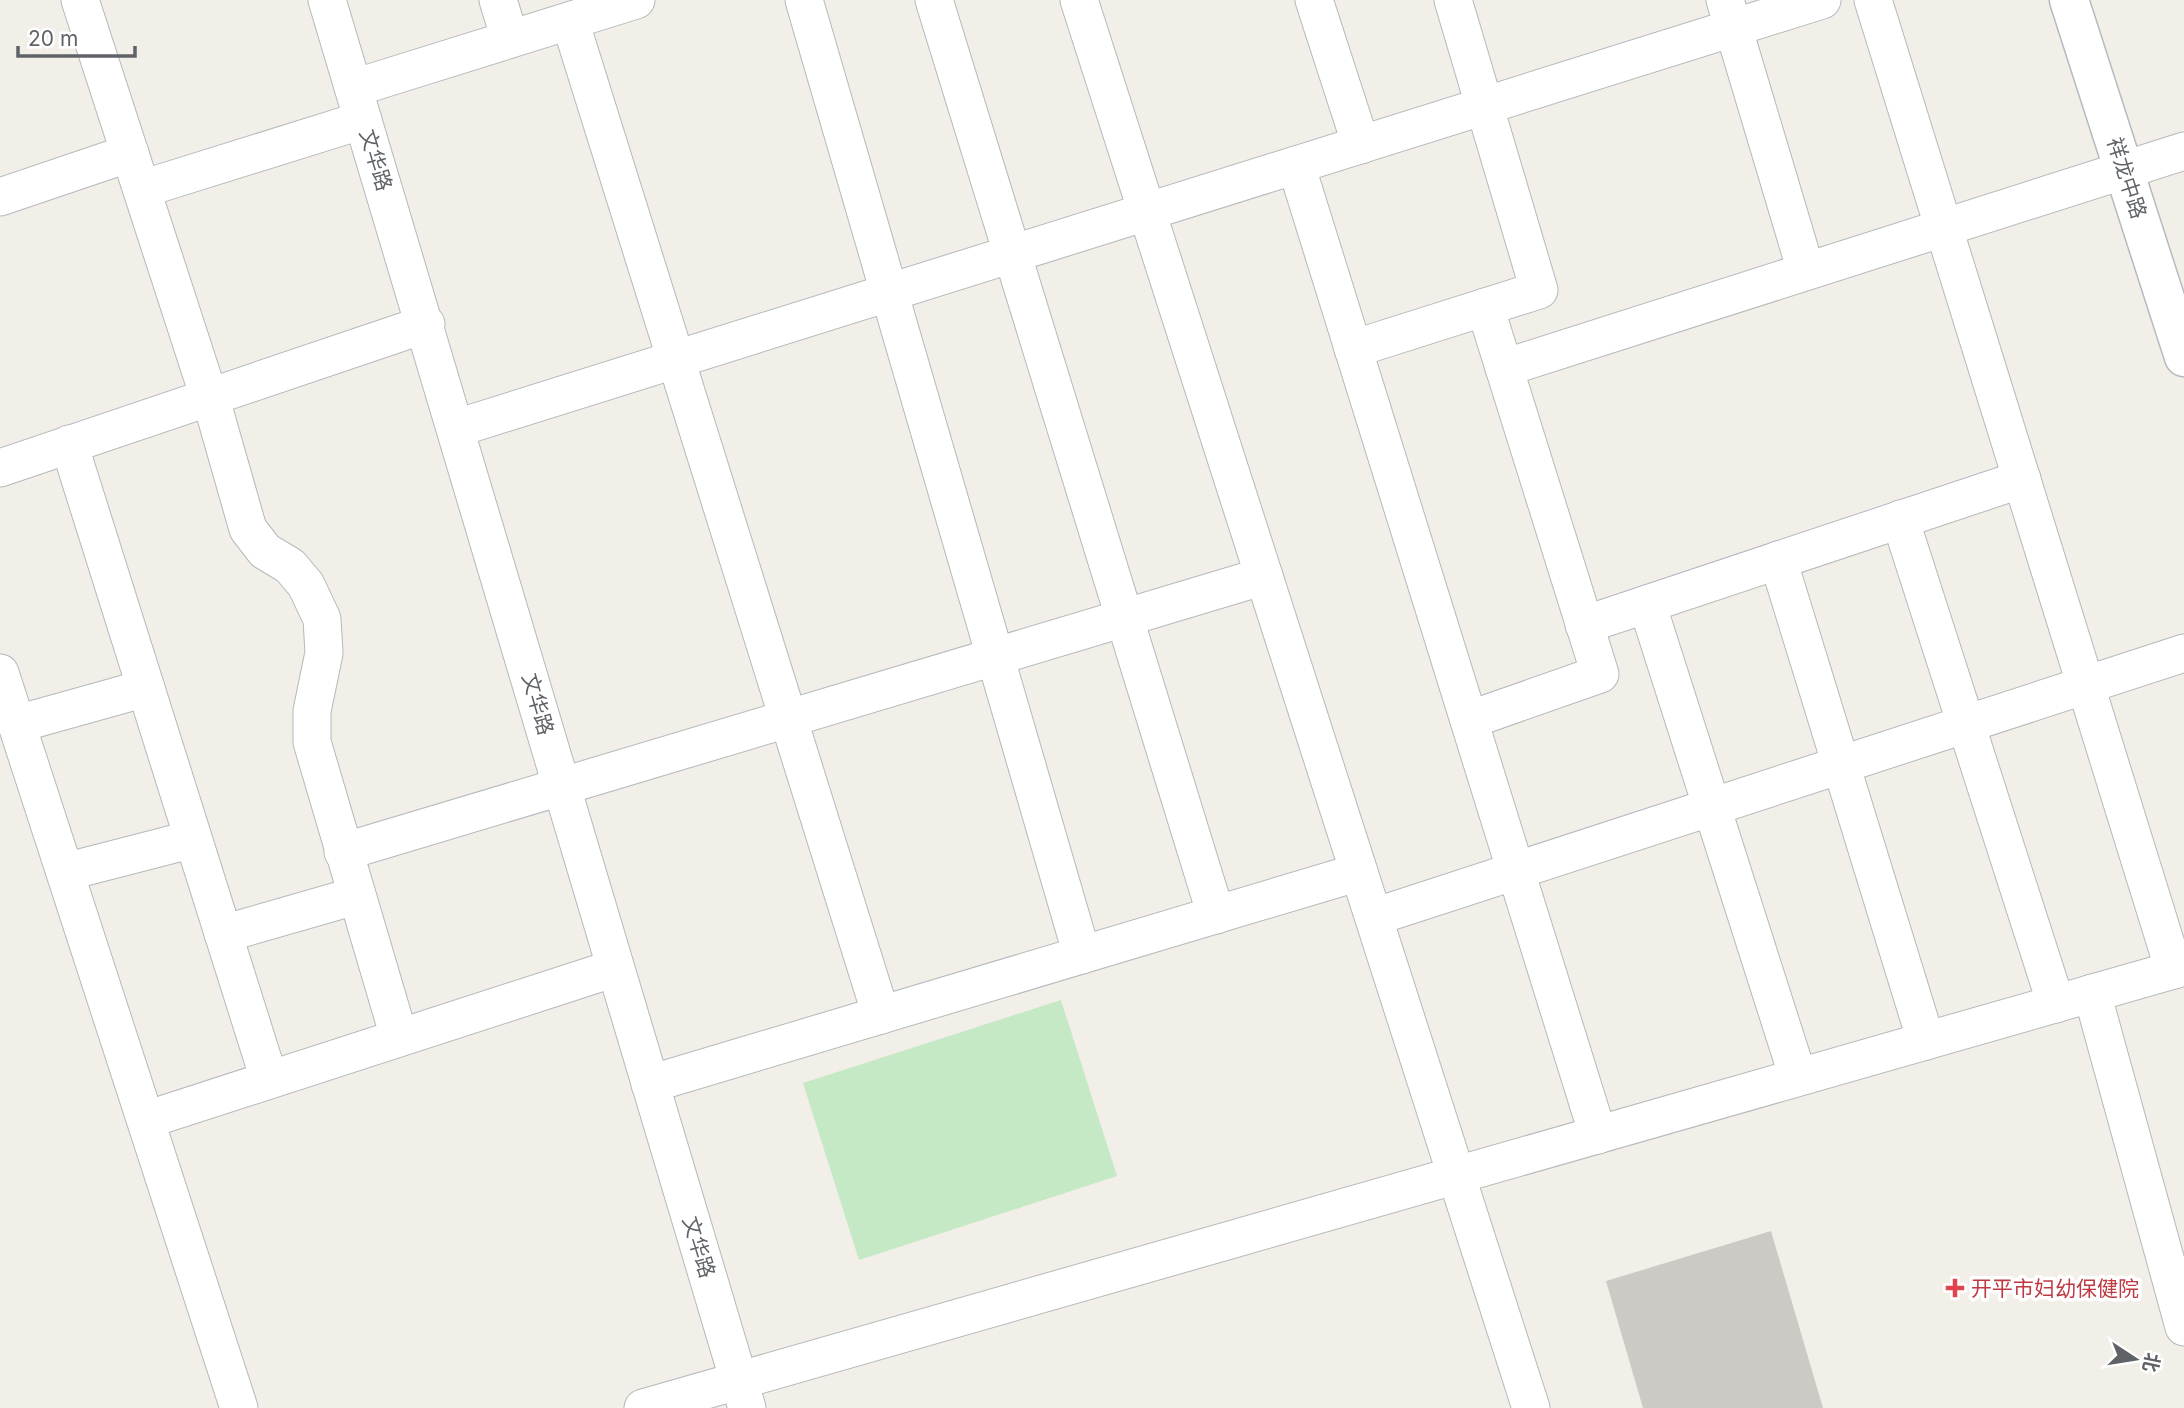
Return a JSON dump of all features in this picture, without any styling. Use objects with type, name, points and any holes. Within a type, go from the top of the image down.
[{"type":"street","points":[[80,0],[210,397],[248,529],[265,551],[290,566],[306,584],[322,619],[324,653],[312,710],[312,742],[355,896],[399,1037]]},
{"type":"street","name":"文华路","points":[[327,0],[426,324],[743,1394]]},
{"type":"street","points":[[498,0],[510,39]]},
{"type":"street","points":[[804,0],[1082,955]]},
{"type":"street","points":[[934,0],[1216,915]]},
{"type":"street","points":[[1079,0],[1531,1408]]},
{"type":"street","points":[[1314,0],[1360,145]]},
{"type":"street","points":[[1353,349],[1539,290],[1453,0]]},
{"type":"street","points":[[457,428],[1485,106],[1729,14],[1822,0]]},
{"type":"street","points":[[643,1408],[743,1394],[1456,1175],[2179,968],[2085,685],[1873,0]]},
{"type":"street","name":"祥龙中路","points":[[2069,0],[2184,357]]},
{"type":"street","points":[[142,189],[359,104],[510,39],[631,1]]},
{"type":"street","points":[[1729,14],[1806,271]]},
{"type":"street","points":[[570,21],[881,1015]]},
{"type":"street","points":[[1504,368],[2184,151]]},
{"type":"street","points":[[0,197],[130,153]]},
{"type":"street","points":[[1296,165],[1598,1135]]},
{"type":"street","points":[[1469,720],[1600,674],[1485,307]]},
{"type":"street","points":[[0,468],[426,324]]},
{"type":"street","points":[[69,444],[269,1079]]},
{"type":"street","points":[[1584,625],[2022,479]]},
{"type":"street","points":[[1900,519],[2056,1004]]},
{"type":"street","points":[[1778,560],[1926,1041]]},
{"type":"street","points":[[343,852],[1264,576]]},
{"type":"street","points":[[1647,604],[1798,1077]]},
{"type":"street","points":[[1374,917],[2184,653]]},
{"type":"street","points":[[0,673],[239,1408]]},
{"type":"street","points":[[17,724],[146,688]]},
{"type":"street","points":[[65,873],[193,839]]},
{"type":"street","points":[[650,1084],[1359,872]]},
{"type":"street","points":[[223,934],[355,896]]},
{"type":"street","points":[[146,1120],[615,968]]},
{"type":"street","points":[[2092,993],[2182,1309]]},
{"type":"green space","points":[[1061,1000],[1117,1176],[859,1260],[803,1083]]},
{"type":"building","points":[[1771,1231],[1823,1408],[1643,1408],[1606,1281]]},
{"type":"place","name":"开平市妇幼保健院","points":[[1955,1288]]}]
